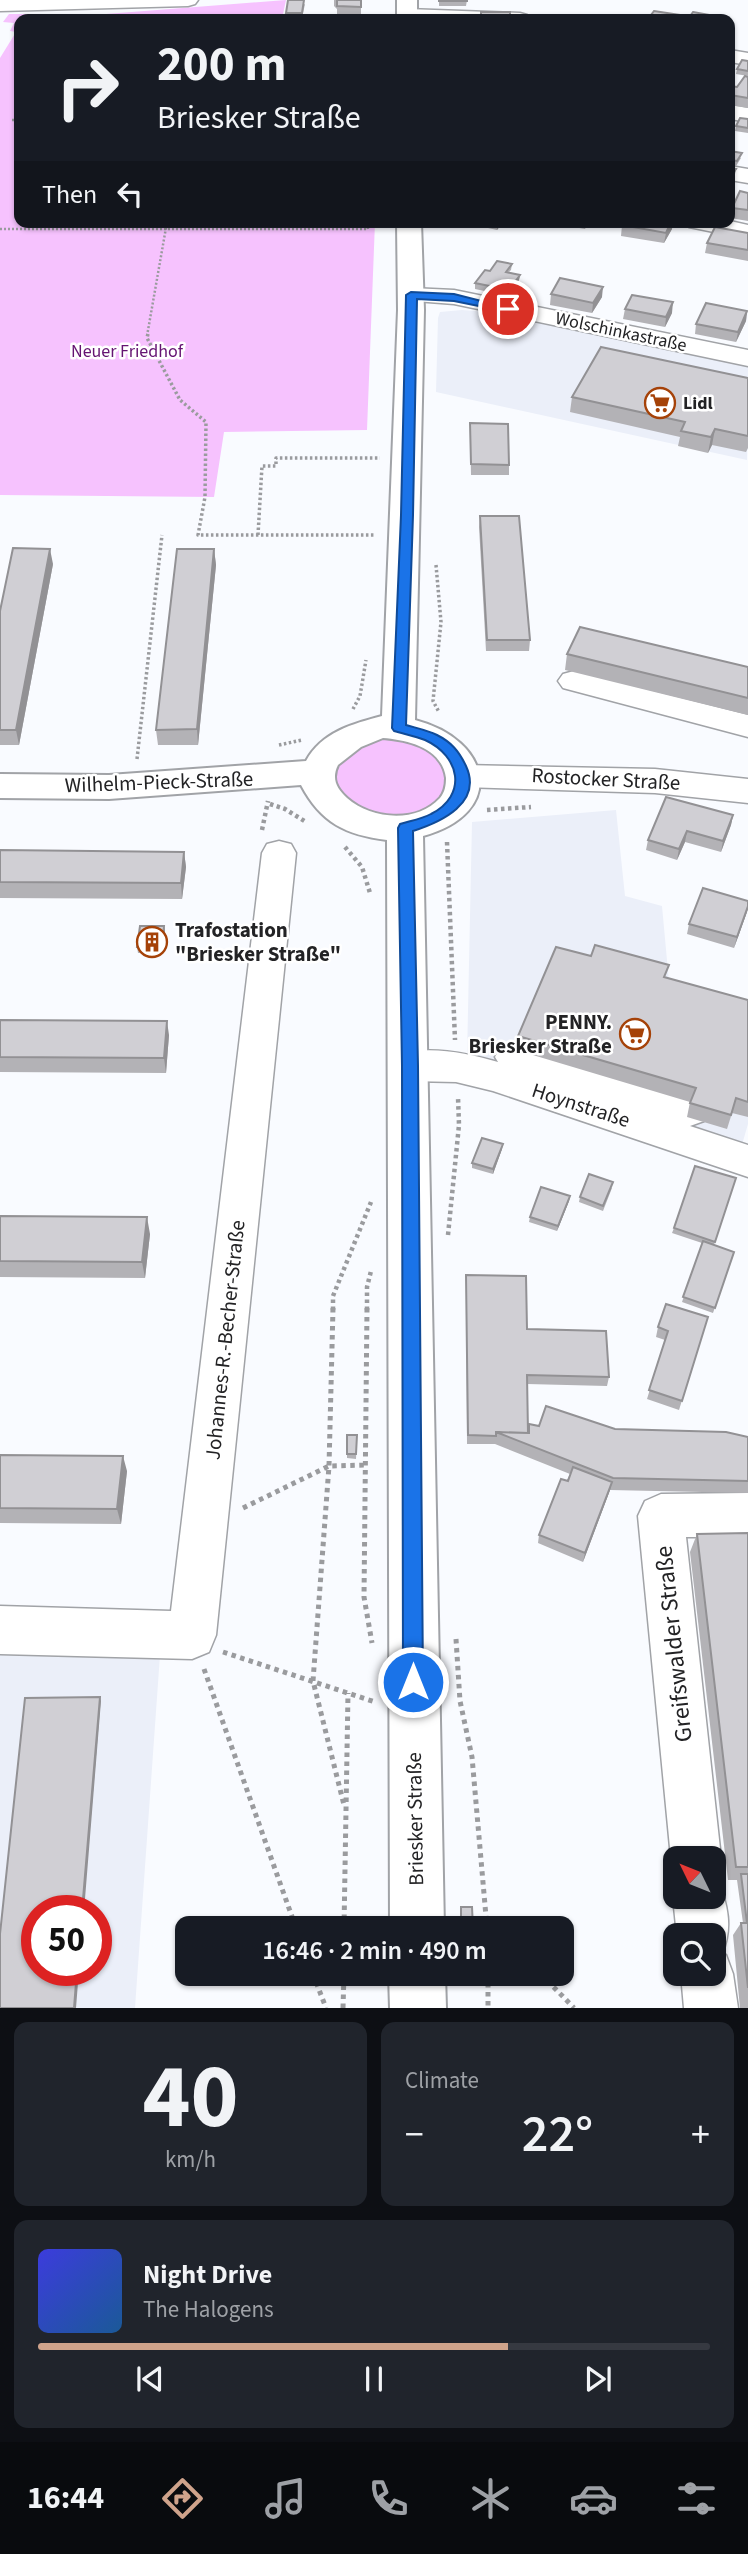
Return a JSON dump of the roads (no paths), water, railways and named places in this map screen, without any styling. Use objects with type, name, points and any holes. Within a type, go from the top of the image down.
[{"type":"main road","points":[[398,728],[407,515],[411,295],[409,228]]},
{"type":"main road","points":[[383,727],[398,728],[430,737],[454,754],[463,776],[461,792],[451,806],[437,818],[405,828],[371,826],[346,817],[329,804],[319,789],[317,772],[325,756],[349,738],[383,727]]},
{"type":"main road","name":"Wilhelm-Pieck-Straße","points":[[0,786],[109,787],[317,772]]},
{"type":"main road","name":"Briesker Straße","points":[[405,828],[410,1066],[417,1916]]},
{"type":"main road","points":[[417,1986],[418,2008]]},
{"type":"street","points":[[0,5],[188,0]]},
{"type":"street","points":[[407,11],[433,14]]},
{"type":"street","points":[[728,228],[748,232]]},
{"type":"street","name":"Wolschinkastraße","points":[[411,295],[454,297],[748,358]]},
{"type":"street","name":"Rostocker Straße","points":[[463,776],[655,780],[748,791]]},
{"type":"street","name":"Johannes-R.-Becher-Straße","points":[[0,1630],[192,1635],[279,853]]},
{"type":"street","points":[[496,1051],[690,1110]]},
{"type":"street","name":"Hoynstraße","points":[[410,1066],[456,1067],[494,1076],[748,1161]]},
{"type":"street","name":"Greifswalder Straße","points":[[695,1846],[661,1516],[748,1515]]},
{"type":"street","points":[[708,1986],[711,2008]]},
{"type":"lane","points":[[574,681],[748,726]]},
{"type":"place","name":"Lidl","points":[[660,403]]},
{"type":"place","name":"Trafostation \"Briesker Straße\"","points":[[152,942]]},
{"type":"place","name":"PENNY. Briesker Straße","points":[[635,1034]]},
{"type":"park label","name":"Neuer Friedhof","points":[[127,351]]}]
